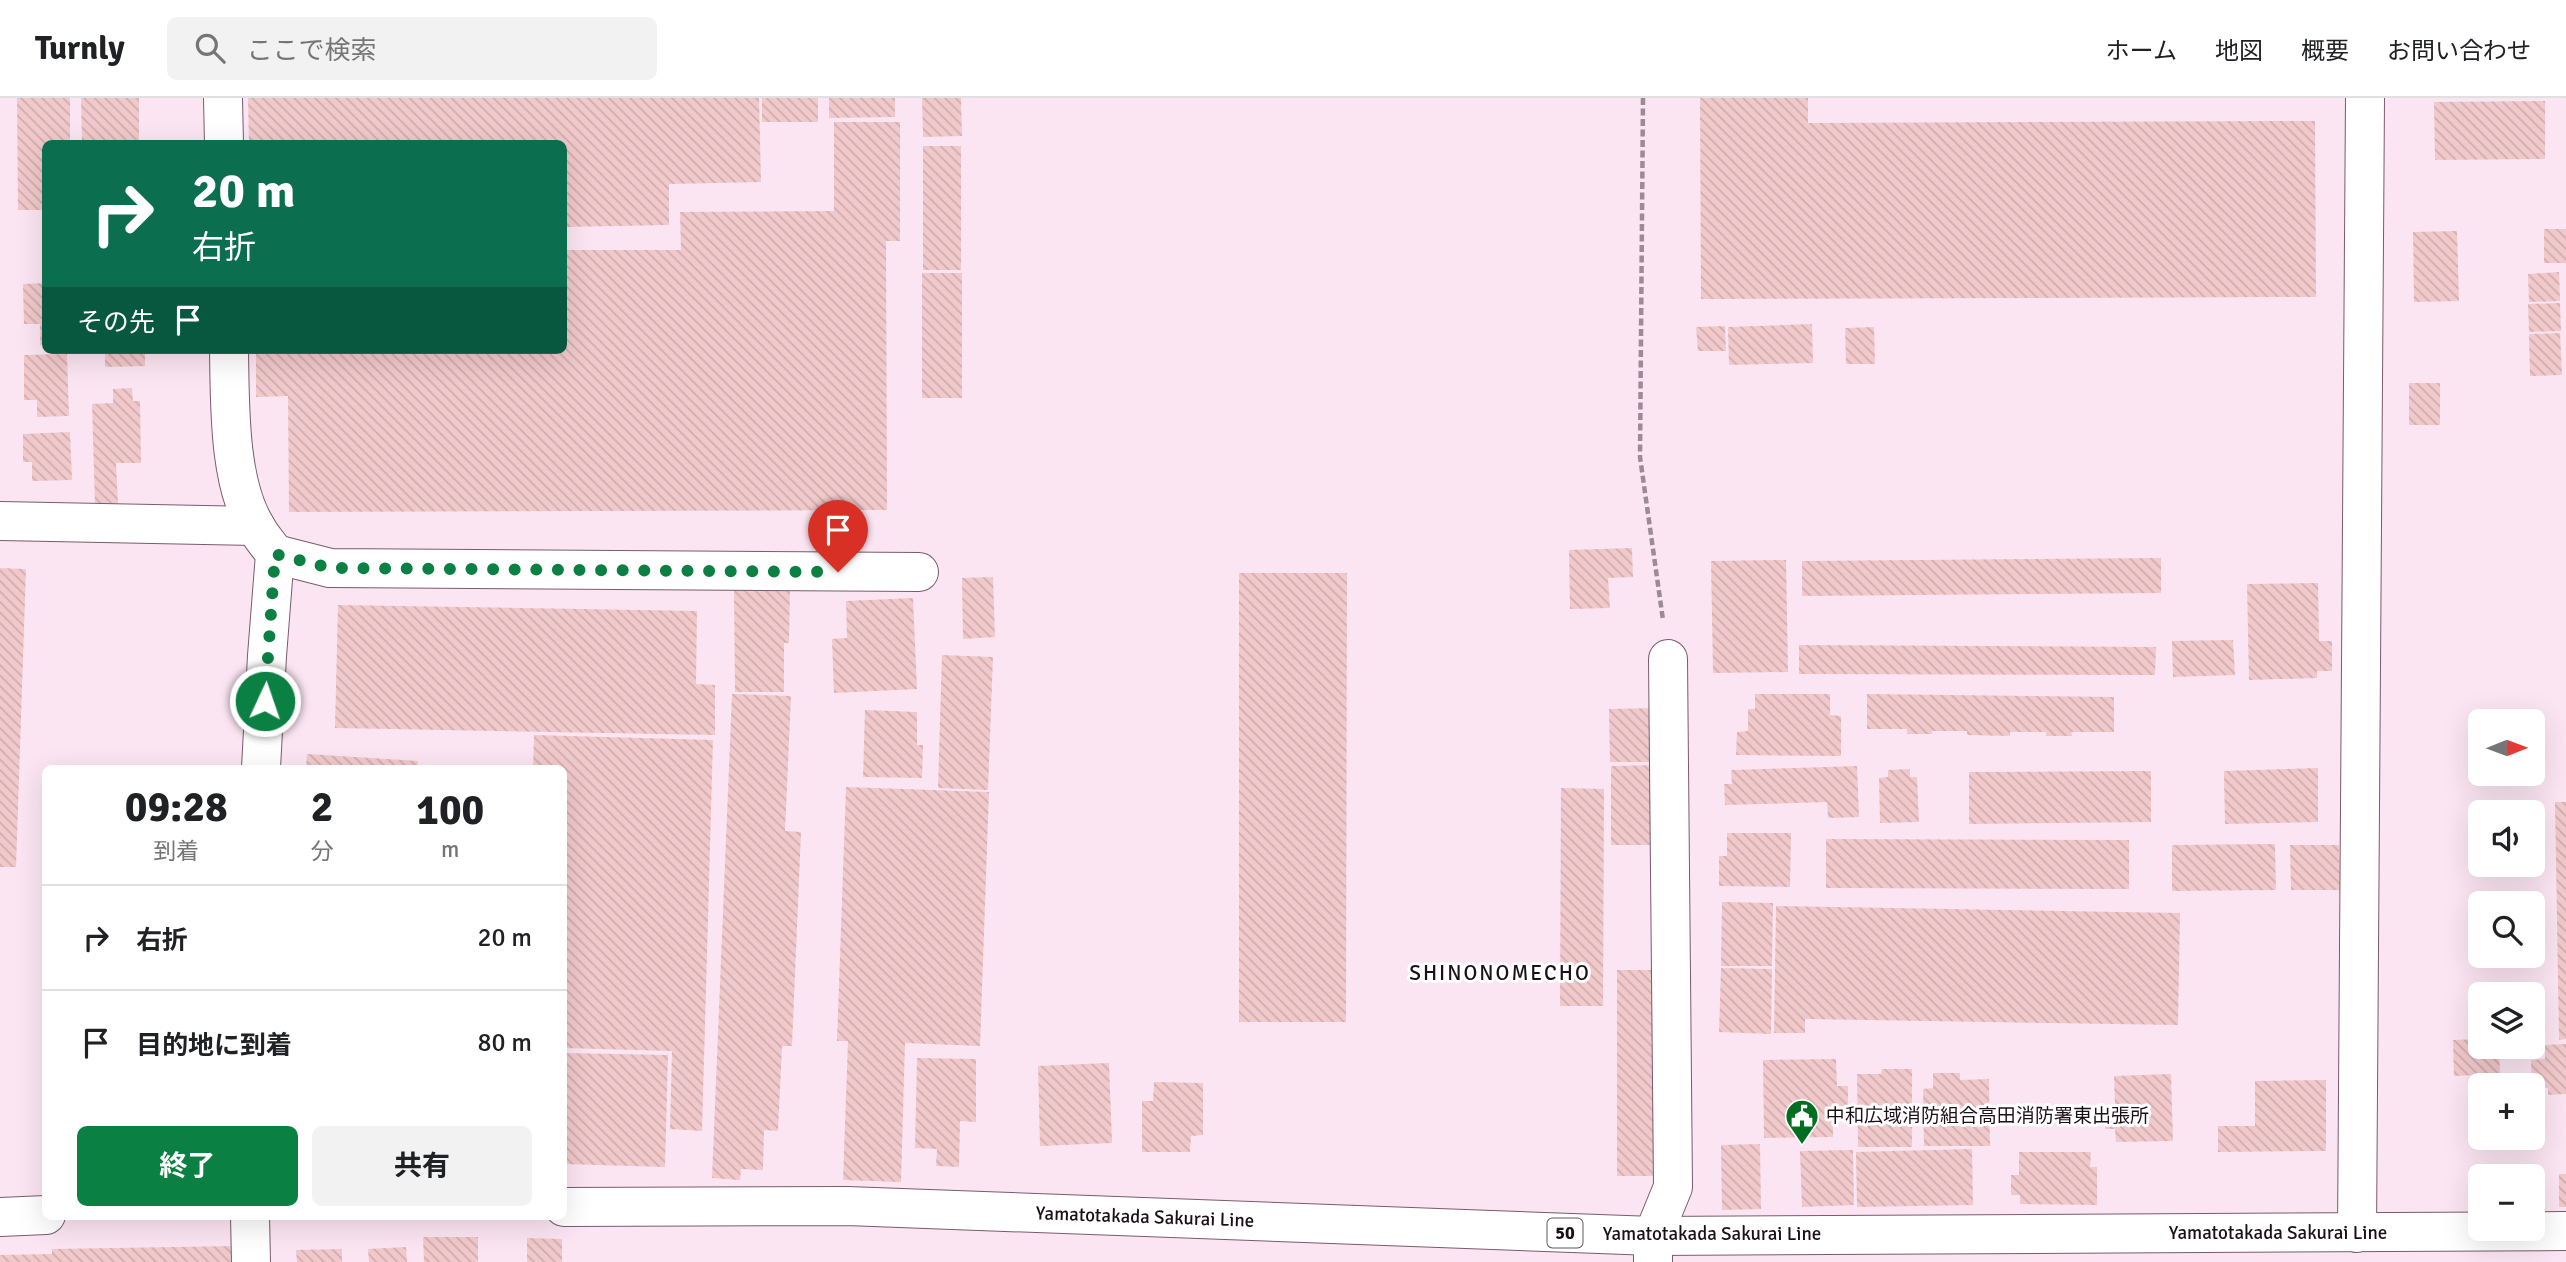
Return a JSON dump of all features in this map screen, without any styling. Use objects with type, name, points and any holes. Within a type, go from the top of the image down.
[{"type":"street","points":[[223,98],[224,140]]},
{"type":"street","points":[[2357,1233],[2365,98]]},
{"type":"street","points":[[229,354],[231,423],[241,493],[265,540],[267,656],[261,765]]},
{"type":"street","points":[[0,521],[265,540],[330,568],[919,572]]},
{"type":"street","points":[[1653,1249],[1673,1186],[1668,659]]},
{"type":"street","name":"Yamatotakada Sakurai Line","points":[[567,1207],[847,1206],[1653,1249],[2357,1233],[2566,1231]]},
{"type":"street","points":[[0,1217],[42,1215]]},
{"type":"street","points":[[250,1220],[251,1262]]},
{"type":"path","points":[[1643,98],[1640,457],[1668,659]]},
{"type":"building","points":[[17,98],[70,98],[70,140],[42,140],[42,210],[18,210]]},
{"type":"building","points":[[81,98],[139,98],[139,140],[82,140]]},
{"type":"building","points":[[248,98],[759,98],[761,182],[669,184],[669,225],[567,227],[567,140],[249,140]]},
{"type":"building","points":[[762,98],[818,98],[818,122],[762,122]]},
{"type":"building","points":[[829,98],[895,98],[895,117],[829,118]]},
{"type":"building","points":[[922,98],[961,98],[962,136],[923,137]]},
{"type":"building","points":[[1700,98],[1808,98],[1808,123],[2315,121],[2316,297],[1701,299]]},
{"type":"building","points":[[2545,101],[2545,159],[2435,160],[2434,102]]},
{"type":"building","points":[[834,122],[900,122],[900,241],[886,241],[887,510],[289,512],[288,396],[256,397],[256,354],[567,354],[567,250],[681,250],[680,212],[834,211]]},
{"type":"building","points":[[923,146],[961,146],[961,270],[923,270]]},
{"type":"building","points":[[2544,229],[2566,229],[2566,263],[2544,263]]},
{"type":"building","points":[[2457,231],[2459,301],[2414,302],[2413,232]]},
{"type":"building","points":[[2559,272],[2560,301],[2529,302],[2528,274]]},
{"type":"building","points":[[922,273],[962,273],[962,398],[922,398]]},
{"type":"building","points":[[42,283],[42,345],[40,324],[24,324],[23,284]]},
{"type":"building","points":[[2560,303],[2561,331],[2529,332],[2528,304]]},
{"type":"building","points":[[1812,324],[1813,363],[1729,365],[1728,327]]},
{"type":"building","points":[[1725,326],[1726,351],[1698,351],[1696,327]]},
{"type":"building","points":[[1874,327],[1875,364],[1846,364],[1845,328]]},
{"type":"building","points":[[2560,333],[2562,375],[2530,376],[2529,334]]},
{"type":"building","points":[[67,354],[69,416],[37,417],[37,400],[24,400],[24,355]]},
{"type":"building","points":[[105,354],[145,354],[145,366],[105,367]]},
{"type":"building","points":[[2409,383],[2440,383],[2440,425],[2409,425]]},
{"type":"building","points":[[132,388],[133,401],[140,401],[141,463],[116,463],[118,505],[95,505],[92,404],[113,403],[113,389]]},
{"type":"building","points":[[70,432],[72,480],[32,481],[32,462],[23,462],[23,434]]},
{"type":"building","points":[[1632,548],[1633,577],[1608,578],[1610,608],[1570,609],[1569,550]]},
{"type":"building","points":[[2161,558],[2161,593],[1802,596],[1802,561]]},
{"type":"building","points":[[1786,560],[1788,672],[1713,673],[1711,561]]},
{"type":"building","points":[[0,568],[26,569],[16,867],[0,867]]},
{"type":"building","points":[[1239,573],[1347,573],[1346,1022],[1239,1022]]},
{"type":"building","points":[[993,577],[995,637],[963,639],[962,578]]},
{"type":"building","points":[[2318,583],[2319,641],[2332,641],[2332,671],[2317,671],[2317,678],[2249,680],[2247,584]]},
{"type":"building","points":[[734,589],[790,590],[789,643],[784,643],[784,692],[735,692]]},
{"type":"building","points":[[913,598],[917,689],[834,693],[832,639],[847,638],[846,601]]},
{"type":"building","points":[[338,605],[697,611],[696,684],[715,685],[715,735],[335,728]]},
{"type":"building","points":[[2233,640],[2235,675],[2173,677],[2172,641]]},
{"type":"building","points":[[1799,645],[2156,647],[2155,675],[1799,674]]},
{"type":"building","points":[[942,655],[993,657],[988,790],[938,788]]},
{"type":"building","points":[[732,694],[791,696],[785,831],[801,832],[792,1046],[782,1046],[778,1131],[764,1130],[763,1170],[741,1169],[740,1180],[712,1178]]},
{"type":"building","points":[[1755,694],[1830,694],[1830,715],[1841,716],[1841,756],[1736,755],[1737,732],[1748,731],[1748,709],[1755,709]]},
{"type":"building","points":[[1867,694],[2114,697],[2114,732],[2071,732],[2072,736],[2046,736],[2046,732],[2010,732],[2010,736],[1967,735],[1967,731],[1907,734],[1907,729],[1867,729]]},
{"type":"building","points":[[1656,708],[1657,762],[1610,762],[1609,709]]},
{"type":"building","points":[[865,710],[917,712],[917,745],[923,745],[922,778],[863,777]]},
{"type":"building","points":[[534,735],[713,740],[702,1131],[670,1129],[672,1051],[567,1048],[567,765],[533,765]]},
{"type":"building","points":[[307,754],[418,761],[417,765],[306,765]]},
{"type":"building","points":[[1657,765],[1658,845],[1611,845],[1611,766]]},
{"type":"building","points":[[1857,766],[1859,817],[1828,818],[1827,802],[1725,805],[1724,784],[1732,784],[1731,770]]},
{"type":"building","points":[[2318,768],[2318,822],[2225,824],[2224,771]]},
{"type":"building","points":[[1910,769],[1910,777],[1917,777],[1919,822],[1880,823],[1879,778],[1888,777],[1888,770]]},
{"type":"building","points":[[2151,771],[2151,822],[1969,824],[1969,772]]},
{"type":"building","points":[[846,787],[989,792],[980,1046],[905,1043],[901,1182],[843,1180],[848,1041],[837,1041]]},
{"type":"building","points":[[1561,788],[1604,789],[1603,1006],[1560,1006]]},
{"type":"building","points":[[2555,802],[2566,802],[2566,1039],[2559,1040]]},
{"type":"building","points":[[1727,833],[1791,833],[1790,887],[1719,886],[1719,856],[1727,856]]},
{"type":"building","points":[[1826,839],[2129,840],[2129,889],[1826,888]]},
{"type":"building","points":[[2275,844],[2276,890],[2172,891],[2172,845]]},
{"type":"building","points":[[2290,845],[2339,845],[2340,890],[2291,890]]},
{"type":"building","points":[[1722,902],[1773,903],[1772,966],[1721,966]]},
{"type":"building","points":[[1776,906],[2180,913],[2178,1025],[1805,1019],[1805,1033],[1774,1033]]},
{"type":"building","points":[[1721,968],[1772,969],[1771,1034],[1719,1032]]},
{"type":"building","points":[[1617,970],[1660,970],[1659,1176],[1617,1176]]},
{"type":"building","points":[[2468,1039],[2468,1059],[2499,1059],[2500,1073],[2454,1076],[2453,1040]]},
{"type":"building","points":[[2566,1044],[2566,1094],[2548,1095],[2545,1073],[2531,1073],[2531,1060],[2545,1059],[2545,1045]]},
{"type":"building","points":[[567,1053],[668,1055],[665,1167],[567,1164]]},
{"type":"building","points":[[917,1058],[976,1059],[976,1122],[960,1121],[959,1167],[936,1166],[937,1149],[915,1148]]},
{"type":"building","points":[[1836,1059],[1837,1086],[1848,1086],[1848,1106],[1833,1107],[1833,1137],[1764,1138],[1763,1060]]},
{"type":"building","points":[[1109,1063],[1112,1143],[1040,1146],[1038,1066]]},
{"type":"building","points":[[1882,1069],[1912,1069],[1912,1147],[1858,1147],[1857,1074],[1881,1074]]},
{"type":"building","points":[[1933,1073],[1960,1073],[1960,1080],[1989,1079],[1990,1146],[1924,1146],[1923,1089],[1933,1088]]},
{"type":"building","points":[[2171,1074],[2173,1141],[2116,1142],[2115,1129],[2105,1129],[2105,1106],[2115,1105],[2114,1076]]},
{"type":"building","points":[[2326,1080],[2326,1151],[2218,1152],[2218,1126],[2255,1126],[2255,1081]]},
{"type":"building","points":[[1154,1082],[1203,1083],[1203,1135],[1191,1136],[1190,1152],[1142,1152],[1142,1101],[1153,1101]]},
{"type":"building","points":[[1760,1144],[1761,1209],[1722,1210],[1721,1145]]},
{"type":"building","points":[[1972,1149],[1973,1205],[1857,1207],[1856,1152]]},
{"type":"building","points":[[1853,1150],[1854,1205],[1802,1207],[1800,1151]]},
{"type":"building","points":[[2019,1152],[2091,1152],[2090,1167],[2097,1167],[2097,1205],[2020,1204],[2020,1195],[2011,1195],[2011,1175],[2019,1175]]},
{"type":"building","points":[[2559,1174],[2566,1174],[2566,1207],[2559,1207]]},
{"type":"building","points":[[423,1237],[478,1237],[478,1262],[424,1262]]},
{"type":"building","points":[[527,1238],[562,1239],[562,1262],[527,1262]]},
{"type":"building","points":[[235,1246],[235,1262],[0,1262],[0,1255],[52,1254],[52,1249]]},
{"type":"building","points":[[406,1247],[407,1262],[369,1262],[368,1249]]},
{"type":"building","points":[[342,1249],[342,1262],[297,1262],[296,1250]]},
{"type":"place","name":"中和広域消防組合高田消防署東出張所","points":[[1802,1146]]},
{"type":"district","name":"SHINONOMECHO","points":[[1500,973]]},
{"type":"route","points":[[265,701],[275,554],[330,568],[838,572]]}]
